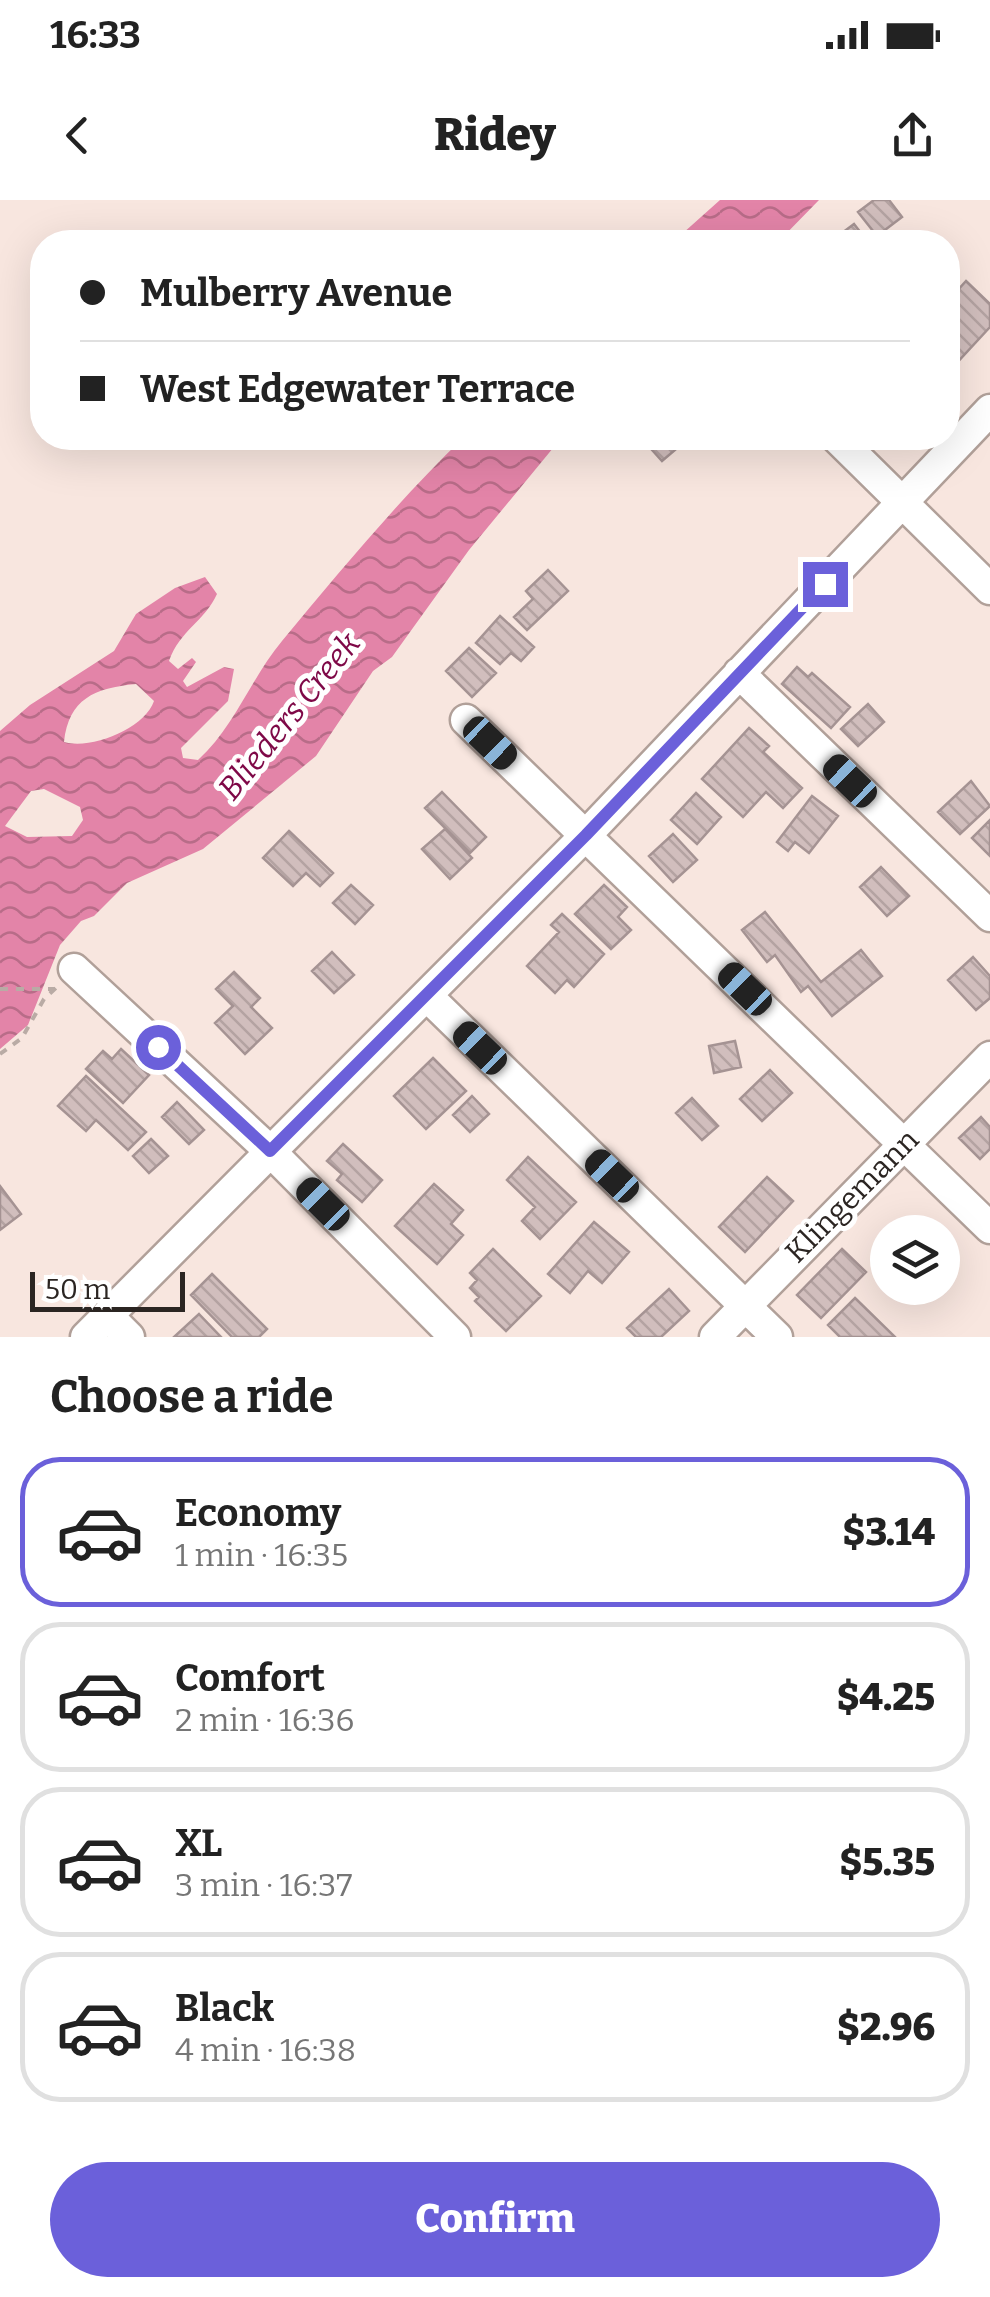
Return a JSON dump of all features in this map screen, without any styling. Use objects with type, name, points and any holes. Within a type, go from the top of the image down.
[{"type":"street","points":[[960,422],[990,410]]},
{"type":"street","points":[[849,450],[990,589]]},
{"type":"street","points":[[129,1337],[96,1326],[586,835],[903,505],[940,450]]},
{"type":"street","points":[[739,673],[990,916]]},
{"type":"street","points":[[466,720],[990,1228]]},
{"type":"street","points":[[64,979],[270,1151],[456,1337]]},
{"type":"street","points":[[427,996],[778,1337]]},
{"type":"street","name":"Klingemann","points":[[715,1337],[990,1057]]},
{"type":"path","points":[[0,989],[64,979]]},
{"type":"path","points":[[0,1054],[22,1038],[44,998],[64,979]]},
{"type":"water","points":[[720,200],[819,200],[790,230],[686,230]]},
{"type":"water","name":"Blieders Creek","points":[[451,450],[551,450],[469,550],[392,657],[373,671],[316,756],[203,849],[127,883],[94,916],[81,921],[60,945],[28,1025],[0,1049],[0,731],[30,705],[114,651],[136,614],[175,588],[205,577],[217,594],[179,641],[169,661],[178,669],[192,658],[196,662],[183,681],[187,687],[224,667],[234,669],[228,701],[181,748],[183,758],[198,760],[222,733],[282,641],[370,537]],"holes":[[[136,684],[154,701],[140,720],[116,735],[89,743],[64,742],[71,715],[96,693]],[[44,789],[80,807],[83,820],[72,836],[27,837],[5,826],[31,791]]]},
{"type":"building","points":[[874,200],[889,200],[902,217],[885,230],[872,230],[858,212]]},
{"type":"building","points":[[966,281],[990,304],[990,327],[960,359],[960,288]]},
{"type":"building","points":[[652,450],[675,450],[662,461]]},
{"type":"building","points":[[548,570],[568,591],[527,630],[514,617],[533,599],[526,591]]},
{"type":"building","points":[[500,616],[534,647],[521,661],[511,653],[500,664],[476,643]]},
{"type":"building","points":[[469,648],[496,673],[472,697],[446,671]]},
{"type":"building","points":[[797,667],[808,677],[812,673],[850,707],[831,728],[782,684]]},
{"type":"building","points":[[868,704],[884,722],[858,746],[841,729]]},
{"type":"building","points":[[749,728],[769,746],[763,752],[802,788],[783,808],[766,792],[743,817],[702,779]]},
{"type":"building","points":[[971,781],[990,806],[960,834],[938,812]]},
{"type":"building","points":[[442,792],[486,837],[470,853],[425,808]]},
{"type":"building","points":[[696,793],[721,817],[697,844],[671,820]]},
{"type":"building","points":[[812,796],[838,816],[809,853],[795,842],[788,851],[777,842]]},
{"type":"building","points":[[990,820],[990,856],[972,838]]},
{"type":"building","points":[[445,829],[472,858],[450,879],[422,849]]},
{"type":"building","points":[[289,831],[333,873],[320,886],[306,873],[293,886],[263,858]]},
{"type":"building","points":[[673,834],[697,860],[673,882],[649,856]]},
{"type":"building","points":[[881,867],[909,896],[887,916],[860,887]]},
{"type":"building","points":[[351,885],[373,905],[355,924],[333,903]]},
{"type":"building","points":[[604,885],[627,907],[618,917],[631,930],[611,949],[575,914]]},
{"type":"building","points":[[765,912],[821,982],[861,950],[882,976],[832,1016],[808,986],[801,992],[775,955],[767,962],[742,930]]},
{"type":"building","points":[[562,914],[604,954],[574,987],[567,980],[555,993],[527,966],[559,932],[551,925]]},
{"type":"building","points":[[332,952],[354,975],[334,993],[312,971]]},
{"type":"building","points":[[973,957],[990,976],[990,998],[976,1010],[948,980]]},
{"type":"building","points":[[234,972],[260,998],[251,1007],[272,1028],[245,1054],[215,1023],[233,1006],[216,989]]},
{"type":"building","points":[[735,1041],[741,1067],[714,1073],[709,1046]]},
{"type":"building","points":[[121,1049],[149,1075],[123,1103],[86,1069],[103,1051],[112,1059]]},
{"type":"building","points":[[433,1058],[466,1091],[426,1129],[394,1096]]},
{"type":"building","points":[[770,1070],[792,1093],[762,1121],[740,1099]]},
{"type":"building","points":[[86,1076],[146,1132],[128,1150],[96,1120],[86,1131],[58,1106]]},
{"type":"building","points":[[472,1096],[489,1114],[470,1132],[453,1115]]},
{"type":"building","points":[[692,1098],[718,1126],[702,1140],[676,1113]]},
{"type":"building","points":[[177,1102],[204,1130],[189,1144],[162,1117]]},
{"type":"building","points":[[981,1117],[990,1127],[990,1149],[980,1159],[959,1138]]},
{"type":"building","points":[[151,1139],[168,1156],[149,1173],[133,1156]]},
{"type":"building","points":[[343,1144],[382,1180],[362,1202],[337,1180],[342,1174],[327,1161]]},
{"type":"building","points":[[528,1157],[576,1202],[540,1239],[522,1221],[535,1207],[507,1180]]},
{"type":"building","points":[[767,1177],[793,1201],[745,1252],[719,1227]]},
{"type":"building","points":[[434,1184],[463,1210],[451,1224],[463,1235],[437,1264],[395,1226]]},
{"type":"building","points":[[0,1186],[21,1214],[0,1230]]},
{"type":"building","points":[[594,1222],[629,1252],[602,1283],[588,1271],[570,1293],[548,1274]]},
{"type":"building","points":[[493,1249],[541,1296],[506,1331],[475,1301],[479,1297],[470,1288],[477,1280],[470,1273]]},
{"type":"building","points":[[842,1249],[866,1272],[821,1318],[797,1295]]},
{"type":"building","points":[[212,1274],[267,1329],[259,1337],[232,1337],[191,1295]]},
{"type":"building","points":[[669,1289],[689,1311],[661,1337],[636,1337],[627,1328]]},
{"type":"building","points":[[855,1298],[895,1337],[840,1337],[828,1325]]},
{"type":"building","points":[[199,1314],[221,1337],[174,1337]]},
{"type":"route","points":[[158,1047],[270,1151],[586,835],[825,584]]}]
